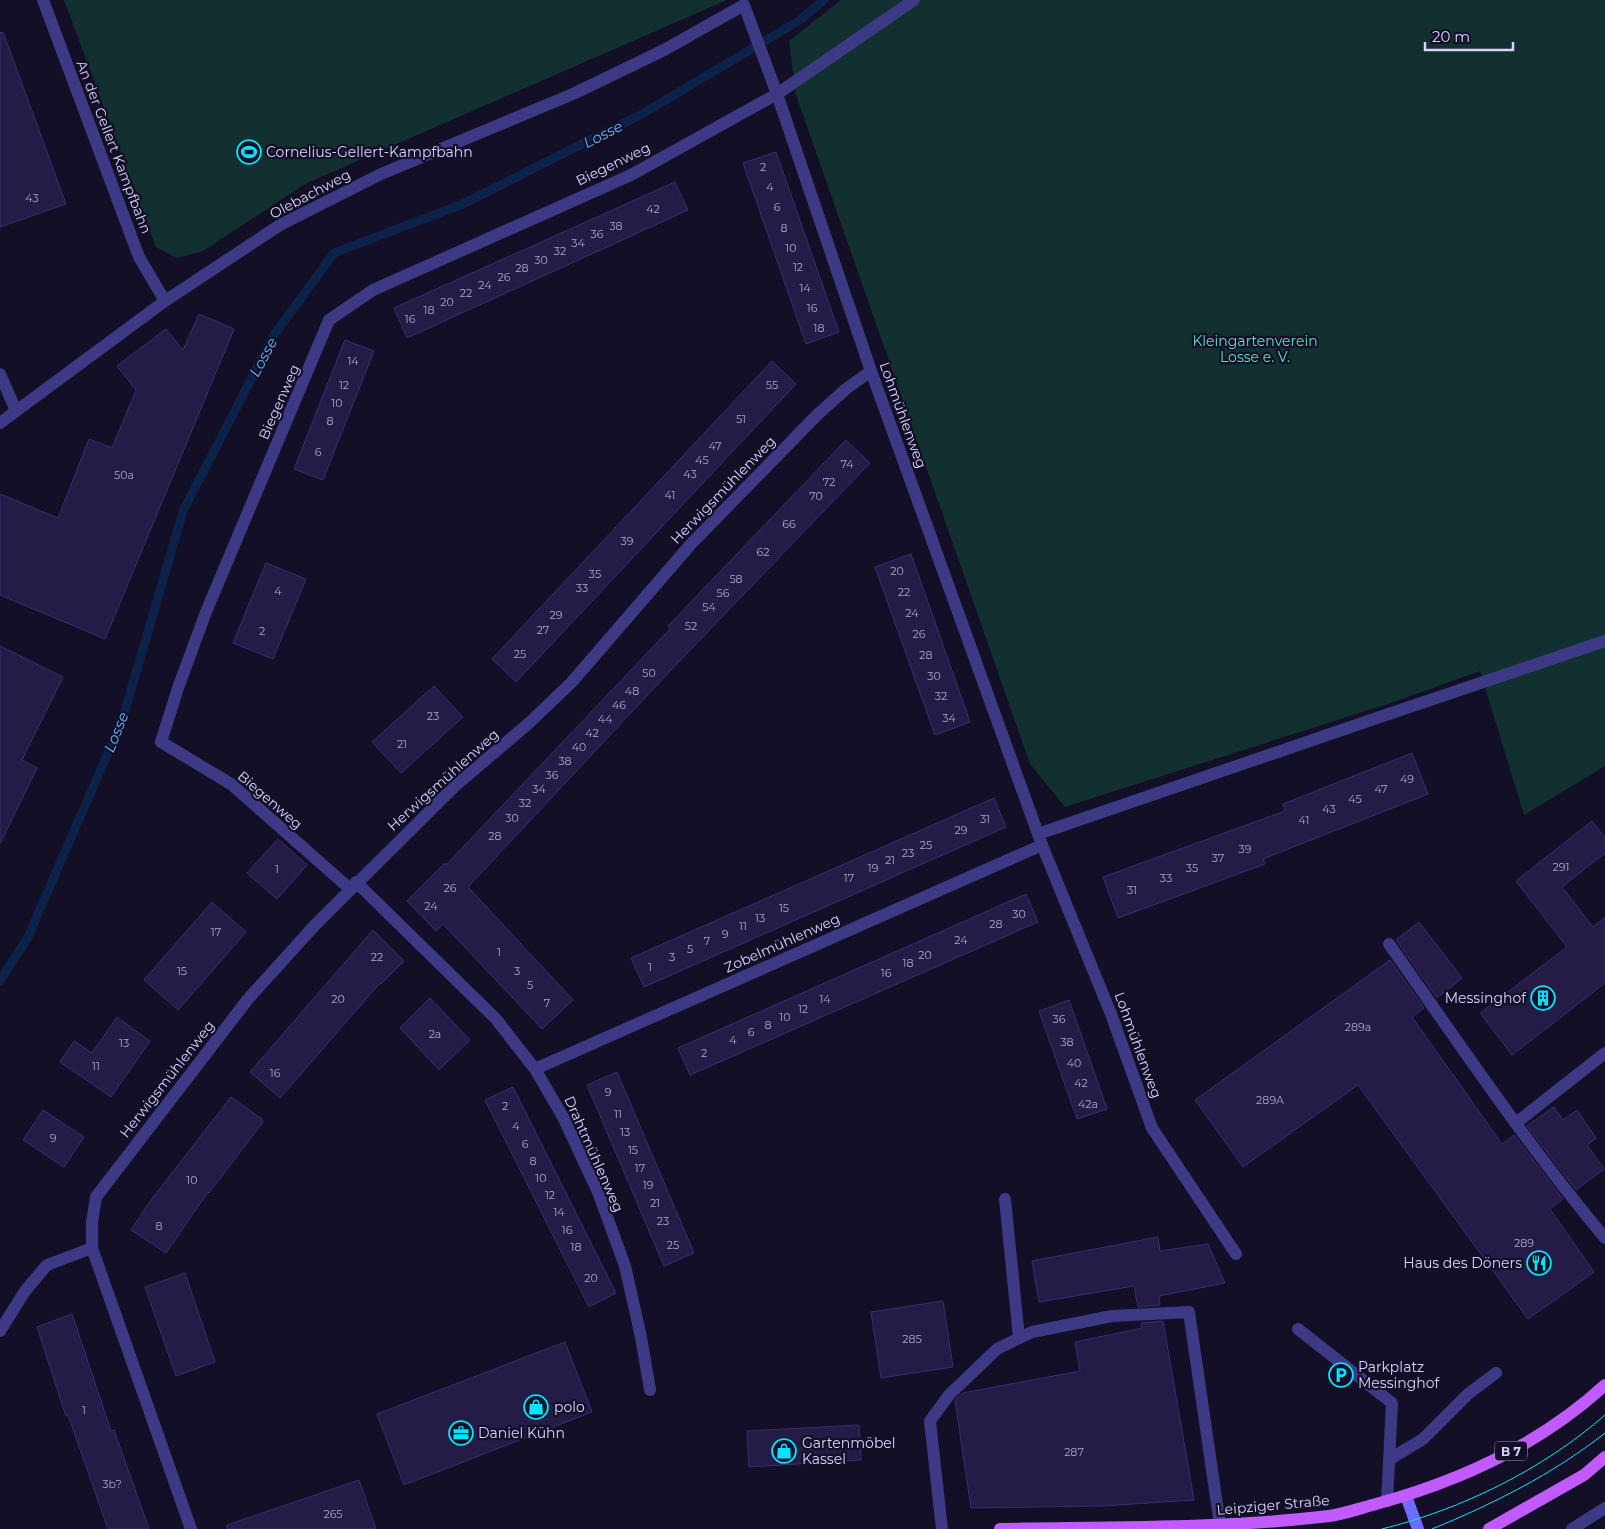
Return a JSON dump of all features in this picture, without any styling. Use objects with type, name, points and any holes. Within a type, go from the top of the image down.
[{"type":"main road","name":"Leipziger Straße","points":[[1000,1529],[1220,1525],[1330,1516],[1406,1496],[1466,1474],[1536,1439],[1605,1385]]},
{"type":"main road","points":[[1489,1529],[1584,1475],[1605,1458]]},
{"type":"street","name":"An der Gellert Kampfbahn","points":[[43,0],[139,257],[165,301]]},
{"type":"street","points":[[777,94],[914,0]]},
{"type":"street","name":"Olebachweg","points":[[0,422],[165,301],[280,226],[381,174],[573,94],[664,50],[747,3]]},
{"type":"street","name":"Lohmühlenweg","points":[[747,3],[750,20],[871,371],[1040,840],[1111,1014],[1152,1128],[1236,1254]]},
{"type":"street","name":"Biegenweg","points":[[353,885],[231,784],[161,742],[178,688],[206,612],[329,320],[373,290],[630,175],[777,94]]},
{"type":"street","name":"Herwigsmühlenweg","points":[[191,1529],[92,1248],[92,1222],[96,1197],[160,1111],[248,999],[353,885],[455,786],[529,723],[571,683],[691,544],[817,415],[846,389],[871,371]]},
{"type":"street","points":[[0,374],[16,412]]},
{"type":"street","points":[[1040,840],[1371,720],[1605,641]]},
{"type":"street","name":"Zobelmühlenweg","points":[[535,1069],[1040,840]]},
{"type":"street","name":"Drahtmühlenweg","points":[[353,885],[496,1019],[535,1069],[567,1125],[598,1192],[625,1266],[641,1337],[650,1390]]},
{"type":"street","points":[[1389,944],[1516,1123],[1605,1238]]},
{"type":"street","points":[[1516,1123],[1605,1053]]},
{"type":"street","points":[[1005,1199],[1019,1338]]},
{"type":"street","points":[[0,1331],[25,1291],[47,1266],[92,1248]]},
{"type":"street","points":[[942,1529],[930,1421],[949,1395],[997,1349],[1032,1332],[1112,1316],[1189,1312],[1220,1525]]},
{"type":"street","points":[[1298,1329],[1392,1403],[1387,1501]]},
{"type":"street","points":[[1390,1459],[1423,1439],[1468,1394],[1496,1372]]},
{"type":"street","points":[[1406,1496],[1418,1529]]},
{"type":"street","points":[[1572,1529],[1605,1508]]},
{"type":"green space","name":"Cornelius-Gellert-Kampfbahn","points":[[64,0],[727,0],[305,184],[203,251],[177,258],[156,247]]},
{"type":"green space","name":"Kleingartenverein Losse e. V.","points":[[841,0],[1605,0],[1605,766],[1524,815],[1480,671],[1394,702],[1065,807],[1030,764],[796,95],[789,41]]},
{"type":"building","points":[[3,32],[66,204],[0,227],[0,33]]},
{"type":"building","points":[[776,152],[839,332],[806,344],[743,163]]},
{"type":"building","points":[[675,182],[688,210],[407,338],[394,308]]},
{"type":"building","points":[[199,314],[234,329],[105,639],[0,595],[0,494],[58,518],[89,439],[112,448],[136,390],[117,366],[166,329],[183,350]]},
{"type":"building","points":[[345,340],[374,351],[323,480],[294,469]]},
{"type":"building","points":[[772,361],[796,384],[516,682],[492,659]]},
{"type":"building","points":[[846,440],[870,463],[670,671],[468,887],[573,1000],[542,1029],[443,924],[436,931],[407,901],[445,863],[446,865],[670,629],[668,626]]},
{"type":"building","points":[[911,554],[970,722],[935,735],[875,567]]},
{"type":"building","points":[[266,563],[306,579],[273,659],[233,643]]},
{"type":"building","points":[[0,646],[63,677],[22,760],[37,768],[0,844]]},
{"type":"building","points":[[434,686],[463,717],[401,773],[372,742]]},
{"type":"building","points":[[1412,753],[1428,794],[1263,859],[1265,864],[1118,918],[1103,877],[1285,811],[1283,804]]},
{"type":"building","points":[[994,798],[1006,827],[644,987],[631,958]]},
{"type":"building","name":"Messinghof","points":[[1592,821],[1605,838],[1605,853],[1562,887],[1593,927],[1605,917],[1605,983],[1512,1055],[1480,1013],[1567,947],[1516,881]]},
{"type":"building","points":[[278,839],[307,865],[277,899],[247,873]]},
{"type":"building","points":[[1026,894],[1038,922],[690,1075],[678,1048]]},
{"type":"building","points":[[212,902],[246,932],[178,1010],[144,980]]},
{"type":"building","points":[[1419,922],[1462,978],[1437,998],[1396,940]]},
{"type":"building","points":[[373,930],[404,961],[380,983],[280,1098],[250,1072]]},
{"type":"building","points":[[1390,960],[1424,1008],[1412,1017],[1502,1144],[1514,1135],[1563,1199],[1550,1209],[1594,1272],[1528,1319],[1358,1085],[1243,1167],[1195,1100]]},
{"type":"building","points":[[430,998],[470,1040],[439,1070],[400,1028]]},
{"type":"building","points":[[1069,1000],[1107,1109],[1077,1119],[1039,1011]]},
{"type":"building","points":[[117,1017],[150,1041],[111,1097],[60,1062],[74,1041],[92,1053]]},
{"type":"building","points":[[617,1072],[694,1253],[664,1266],[587,1085]]},
{"type":"building","points":[[513,1087],[616,1293],[589,1307],[485,1100]]},
{"type":"building","points":[[231,1097],[262,1119],[263,1122],[208,1192],[166,1253],[131,1230],[151,1200]]},
{"type":"building","points":[[1554,1107],[1563,1120],[1577,1110],[1596,1138],[1587,1145],[1604,1169],[1576,1190],[1527,1126]]},
{"type":"building","points":[[43,1110],[84,1137],[64,1167],[23,1140]]},
{"type":"building","points":[[1158,1237],[1160,1251],[1208,1244],[1225,1283],[1159,1296],[1160,1305],[1138,1307],[1134,1286],[1039,1302],[1032,1261]]},
{"type":"building","points":[[185,1273],[215,1362],[176,1376],[145,1287]]},
{"type":"building","points":[[943,1301],[953,1367],[881,1378],[871,1312]]},
{"type":"building","points":[[72,1314],[111,1431],[114,1430],[149,1529],[108,1529],[68,1415],[66,1416],[37,1327]]},
{"type":"building","points":[[1163,1321],[1194,1500],[1102,1506],[971,1508],[955,1400],[963,1393],[1080,1371],[1075,1342],[1142,1328],[1141,1323]]},
{"type":"building","points":[[565,1342],[592,1412],[404,1485],[377,1414]]},
{"type":"building","points":[[859,1425],[861,1460],[749,1467],[747,1431]]},
{"type":"building","points":[[359,1480],[376,1529],[227,1529],[227,1525]]},
{"type":"waterway","name":"Losse","points":[[0,981],[28,937],[123,718],[183,511],[274,335],[334,253],[463,204],[642,114],[800,20],[824,0]]},
{"type":"tram line","points":[[1382,1529],[1442,1510],[1500,1485],[1555,1453],[1605,1415]]},
{"type":"tram line","points":[[1432,1529],[1522,1487],[1565,1462],[1605,1433]]},
{"type":"place","name":"Cornelius-Gellert-Kampfbahn","points":[[249,152]]},
{"type":"place","name":"Messinghof","points":[[1543,998]]},
{"type":"place","name":"Haus des Döners","points":[[1539,1263]]},
{"type":"place","name":"Parkplatz Messinghof","points":[[1341,1375]]},
{"type":"place","name":"polo","points":[[536,1407]]},
{"type":"place","name":"Daniel Kühn","points":[[461,1433]]},
{"type":"place","name":"Gartenmöbel Kassel","points":[[784,1451]]}]
